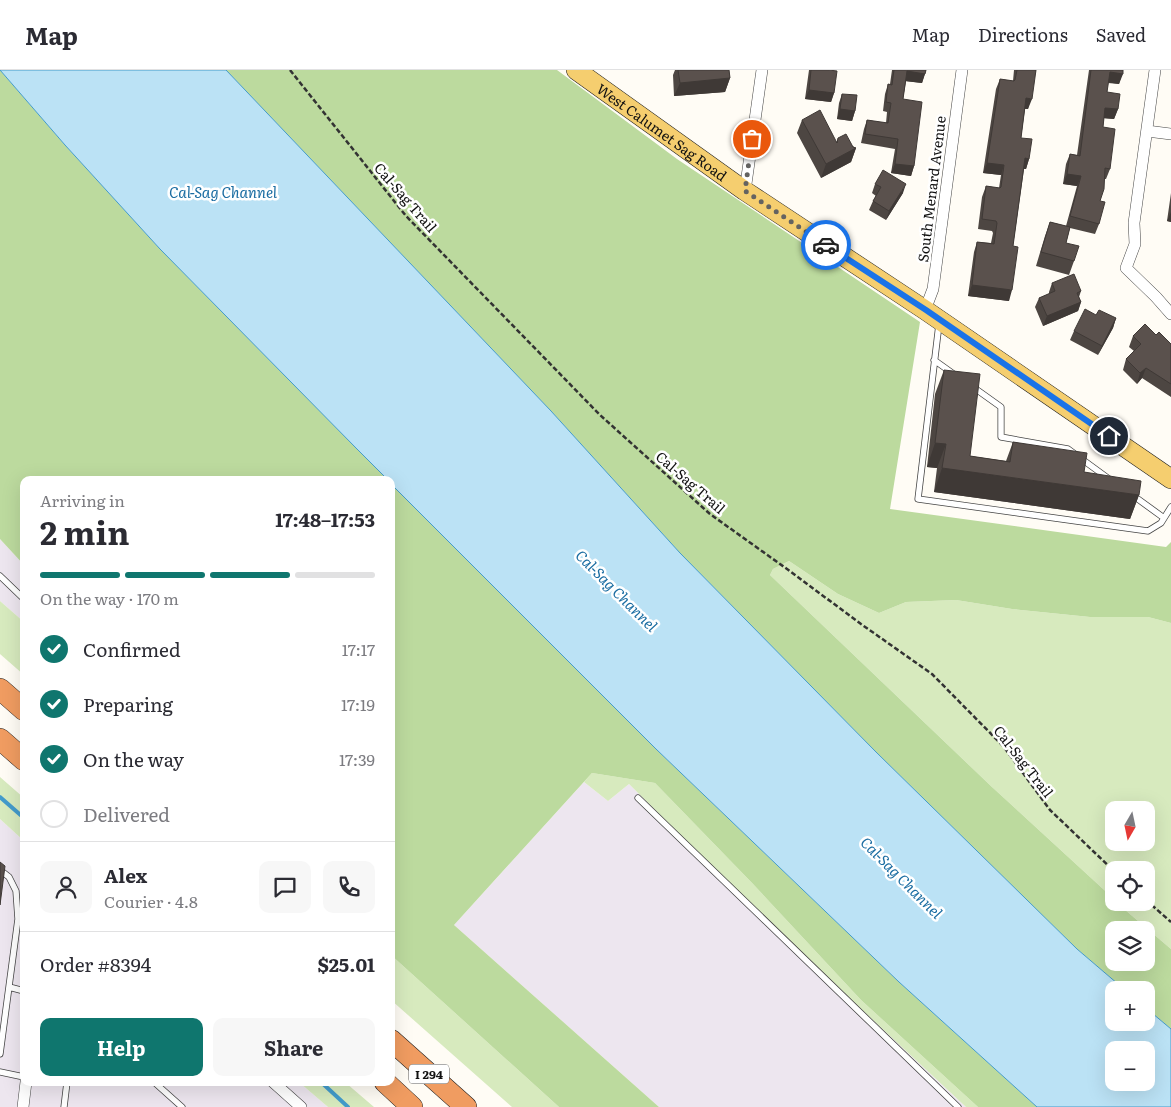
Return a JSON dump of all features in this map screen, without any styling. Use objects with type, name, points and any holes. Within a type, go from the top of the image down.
[{"type":"highway","points":[[0,689],[20,706]]},
{"type":"highway","points":[[0,739],[20,756]]},
{"type":"highway","name":"I 294","points":[[395,1044],[466,1107]]},
{"type":"highway","name":"I 294","points":[[389,1086],[412,1107]]},
{"type":"main road","name":"West Calumet Sag Road","points":[[576,70],[745,191],[932,315],[1171,478]]},
{"type":"street","points":[[745,191],[762,70]]},
{"type":"street","name":"South Menard Avenue","points":[[932,315],[933,289],[962,70]]},
{"type":"street","points":[[1154,70],[1134,223],[1135,244],[1126,268],[1171,314]]},
{"type":"street","points":[[1147,131],[1171,134]]},
{"type":"street","points":[[23,1107],[26,1086]]},
{"type":"street","points":[[277,1086],[301,1107]]},
{"type":"lane","points":[[932,315],[934,360],[918,499],[1148,531],[1161,523],[1171,507]]},
{"type":"lane","points":[[934,360],[1001,407],[1001,437],[1068,449],[1116,484]]},
{"type":"lane","points":[[1124,489],[1164,518]]},
{"type":"lane","points":[[0,576],[20,595]]},
{"type":"lane","points":[[638,798],[958,1107]]},
{"type":"lane","points":[[0,870],[9,877],[16,891],[18,919],[0,1054]]},
{"type":"lane","points":[[9,987],[20,990]]},
{"type":"lane","points":[[0,1072],[20,1076]]},
{"type":"lane","points":[[64,1107],[67,1086]]},
{"type":"lane","points":[[158,1086],[182,1107]]},
{"type":"path","name":"Cal-Sag Trail","points":[[290,70],[406,216],[600,415],[710,514],[932,674],[1004,747],[1050,810],[1105,862]]},
{"type":"path","points":[[1155,908],[1171,922]]},
{"type":"shaded area","points":[[0,539],[20,561],[20,618],[0,601]]},
{"type":"shaded area","points":[[584,782],[608,801],[629,784],[769,923],[966,1107],[659,1107],[454,925]]},
{"type":"shaded area","points":[[0,819],[20,837],[20,1086],[304,1086],[328,1107],[0,1107]]},
{"type":"green space","points":[[0,70],[65,145],[160,249],[384,476],[20,476],[20,561],[0,539]]},
{"type":"green space","points":[[226,70],[557,70],[677,159],[920,322],[890,509],[1166,547],[1171,542],[1171,623],[1148,617],[1090,617],[1012,609],[956,600],[906,602],[879,613],[838,594],[789,561],[773,569],[770,575],[992,787],[1105,891],[1105,911],[1126,911],[1138,921],[1105,921],[1105,971],[1155,971],[1155,935],[1171,949],[1171,1029],[1155,1016],[1155,981],[1114,981],[1077,949],[876,752],[680,553],[551,411]]},
{"type":"green space","points":[[395,488],[656,749],[899,982],[1037,1107],[978,1107],[861,1000],[753,884],[655,783],[592,773],[454,925],[659,1107],[559,1107],[395,959]]},
{"type":"green space","points":[[789,561],[838,594],[879,613],[906,602],[956,600],[1012,609],[1090,617],[1148,617],[1171,623],[1171,949],[1155,935],[1155,921],[1138,921],[1126,911],[1155,911],[1155,861],[1105,861],[1105,891],[992,787],[770,575],[773,569]]},
{"type":"green space","points":[[0,601],[20,618],[20,672],[0,654]]},
{"type":"green space","points":[[592,773],[655,783],[753,884],[861,1000],[978,1107],[966,1107],[769,923],[629,784],[608,801],[584,782]]},
{"type":"green space","points":[[0,777],[20,794],[20,837],[0,819]]},
{"type":"green space","points":[[395,959],[559,1107],[512,1107],[395,1004]]},
{"type":"green space","points":[[304,1086],[350,1086],[374,1107],[328,1107]]},
{"type":"water","name":"Cal-Sag Channel","points":[[0,70],[226,70],[551,411],[680,553],[876,752],[1077,949],[1114,981],[1105,981],[1105,1031],[1155,1031],[1155,1016],[1171,1029],[1171,1107],[1037,1107],[899,982],[656,749],[395,488],[395,476],[384,476],[160,249],[65,145]]},
{"type":"building","points":[[678,70],[729,70],[730,78],[680,83]]},
{"type":"building","points":[[811,70],[837,71],[834,93],[809,90]]},
{"type":"building","points":[[894,70],[926,70],[925,74],[907,71],[903,99],[922,102],[914,166],[895,164],[898,139],[865,134],[867,120],[888,123],[891,103],[886,102],[888,84],[892,85]]},
{"type":"building","points":[[1017,70],[1036,70],[1032,99],[1026,98],[1021,138],[1032,139],[1029,159],[1025,158],[1013,246],[1018,247],[1012,290],[972,285],[977,242],[994,244],[997,223],[996,221],[982,219],[986,186],[1001,187],[1004,165],[987,163],[1000,79],[1014,81]]},
{"type":"building","points":[[1091,70],[1123,70],[1123,74],[1110,72],[1107,92],[1120,94],[1118,109],[1105,108],[1103,127],[1115,129],[1110,169],[1105,168],[1104,189],[1100,201],[1105,202],[1099,224],[1070,216],[1081,176],[1067,174],[1070,154],[1080,156]]},
{"type":"building","points":[[842,94],[857,95],[855,111],[840,109]]},
{"type":"building","points":[[820,110],[837,143],[838,138],[846,134],[853,147],[856,148],[826,164],[802,120]]},
{"type":"building","points":[[883,170],[906,184],[889,211],[873,201],[881,187],[875,184]]},
{"type":"building","points":[[1050,222],[1070,227],[1066,243],[1079,246],[1074,261],[1041,252]]},
{"type":"building","points":[[1074,274],[1081,291],[1077,293],[1081,302],[1047,316],[1039,298],[1055,291],[1052,283]]},
{"type":"building","points":[[1085,309],[1096,315],[1099,310],[1116,318],[1102,346],[1074,331]]},
{"type":"building","points":[[1145,324],[1156,335],[1159,332],[1171,344],[1171,384],[1146,368],[1140,373],[1126,359],[1141,344],[1133,336]]},
{"type":"building","points":[[944,370],[980,374],[970,456],[1010,462],[1013,442],[1087,453],[1084,472],[1141,481],[1139,495],[942,468],[946,444],[935,443]]},
{"type":"building","points":[[0,862],[5,866],[0,905]]},
{"type":"waterway","points":[[0,797],[20,814]]},
{"type":"waterway","points":[[325,1086],[348,1107]]},
{"type":"way so far","points":[[752,139],[745,191],[826,245]]},
{"type":"route","points":[[826,245],[926,310],[1109,436]]}]
